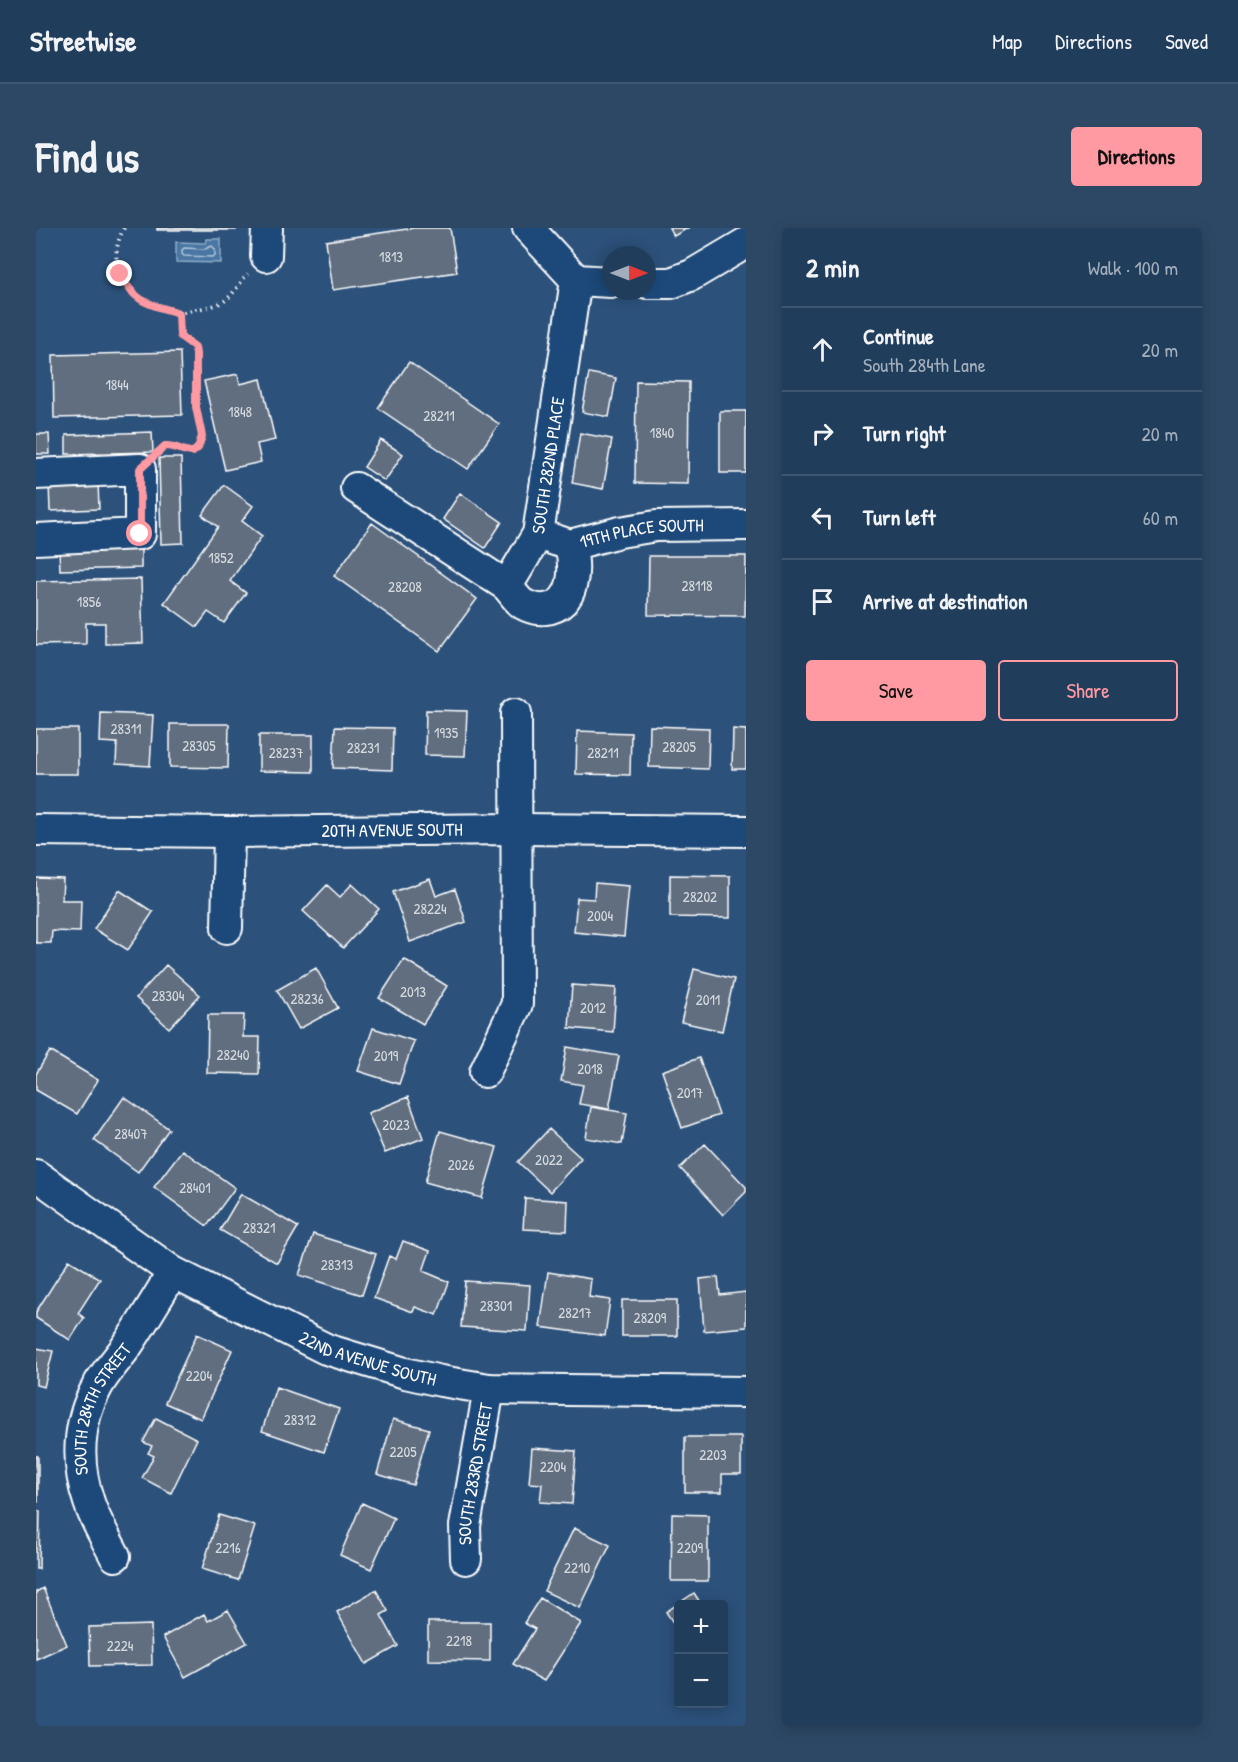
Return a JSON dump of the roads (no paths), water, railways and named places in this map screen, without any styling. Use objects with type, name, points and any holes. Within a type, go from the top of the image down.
[{"type":"street","points":[[528,228],[576,280],[602,281]]},
{"type":"street","points":[[656,283],[670,283],[692,275],[746,243]]},
{"type":"street","name":"SOUTH 282ND PLACE","points":[[570,544],[574,558],[574,573],[572,586],[565,599],[551,608],[537,610],[522,603],[507,586],[538,534],[576,280]]},
{"type":"street","points":[[36,474],[140,469],[140,534],[36,539]]},
{"type":"street","points":[[356,488],[507,586]]},
{"type":"street","name":"19TH PLACE SOUTH","points":[[538,534],[570,544],[656,526],[746,525]]},
{"type":"street","points":[[485,1072],[517,1004],[516,713]]},
{"type":"street","name":"20TH AVENUE SOUTH","points":[[36,830],[746,831]]},
{"type":"street","points":[[227,928],[230,832]]},
{"type":"street","name":"22ND AVENUE SOUTH","points":[[36,1175],[173,1272],[326,1349],[405,1373],[489,1389],[746,1392]]},
{"type":"street","name":"SOUTH 284TH STREET","points":[[116,1556],[89,1503],[82,1477],[79,1450],[82,1429],[97,1386],[125,1348],[173,1272]]},
{"type":"street","name":"SOUTH 283RD STREET","points":[[466,1559],[465,1526],[489,1389]]},
{"type":"water","points":[[207,239],[221,239],[221,263],[176,262],[176,242],[206,243]]}]
